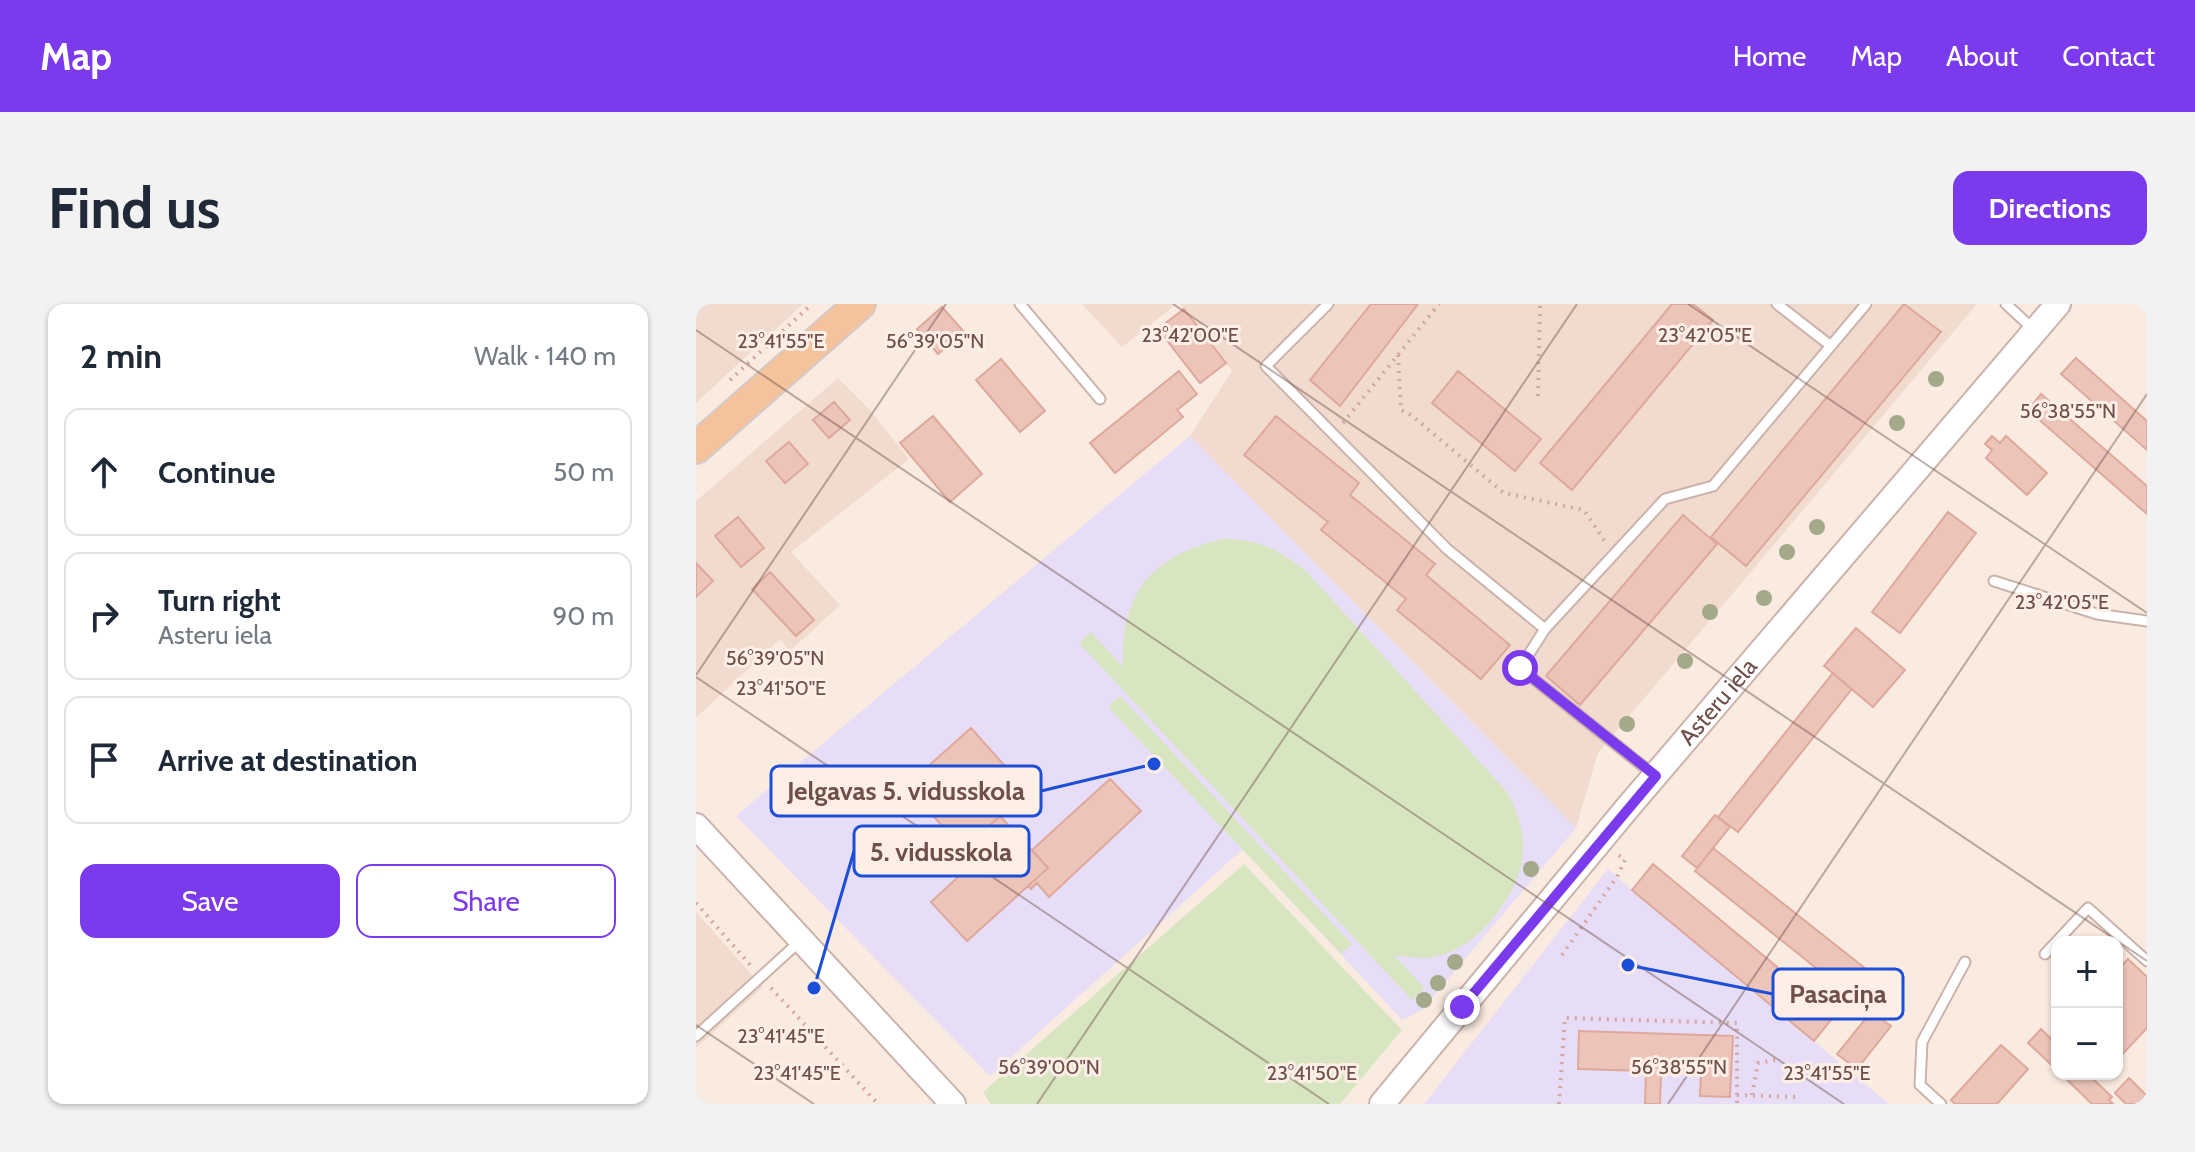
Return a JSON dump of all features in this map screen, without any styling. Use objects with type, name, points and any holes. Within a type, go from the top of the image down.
[{"type":"main road","points":[[696,448],[860,304]]},
{"type":"street","name":"Asteru iela","points":[[1382,1104],[1600,841],[2058,304]]},
{"type":"street","points":[[696,826],[953,1104]]},
{"type":"lane","points":[[1020,304],[1100,399]]},
{"type":"lane","points":[[1328,304],[1266,366],[1447,549],[1545,629]]},
{"type":"lane","points":[[1777,304],[1831,346]]},
{"type":"lane","points":[[1656,776],[1520,668],[1545,629],[1665,499],[1713,486],[1866,304]]},
{"type":"lane","points":[[2006,304],[2034,330]]},
{"type":"lane","points":[[1994,581],[2097,614],[2147,621]]},
{"type":"lane","points":[[2045,954],[2088,908],[2147,961]]},
{"type":"lane","points":[[696,1036],[801,940]]},
{"type":"lane","points":[[1941,1104],[1920,1085],[1922,1042],[1965,962]]},
{"type":"path","points":[[721,389],[812,304]]},
{"type":"path","points":[[1334,434],[1439,304]]},
{"type":"path","points":[[1538,396],[1540,304]]},
{"type":"path","points":[[1398,355],[1401,410],[1504,493],[1584,510],[1613,555]]},
{"type":"path","points":[[1562,955],[1617,877],[1625,860],[1600,841]]},
{"type":"path","points":[[696,903],[878,1104]]},
{"type":"path","points":[[1559,1104],[1565,1018],[1737,1023],[1737,1104]]},
{"type":"path","points":[[1752,1095],[1758,1063],[1779,1059]]},
{"type":"path","points":[[1737,1095],[1797,1097]]},
{"type":"shaded area","points":[[696,304],[803,304],[696,403]]},
{"type":"shaded area","points":[[1082,304],[1177,304],[1122,347]]},
{"type":"shaded area","points":[[1180,304],[1977,304],[1598,753],[1576,828],[1190,436],[1232,371]]},
{"type":"shaded area","points":[[838,378],[869,409],[909,459],[791,552],[840,605],[790,651],[780,639],[696,718],[696,501]]},
{"type":"shaded area","points":[[1190,436],[1576,828],[1422,1010],[1402,1020],[1243,849],[990,1076],[736,816]]},
{"type":"shaded area","points":[[1608,869],[1632,890],[1889,1104],[1424,1104]]},
{"type":"shaded area","points":[[696,912],[763,987],[696,1048]]},
{"type":"green space","points":[[1222,539],[1246,540],[1266,546],[1305,570],[1507,792],[1515,809],[1523,842],[1519,873],[1493,918],[1468,942],[1438,956],[1416,958],[1394,955],[1424,988],[1412,1000],[1079,643],[1091,632],[1123,667],[1127,619],[1134,599],[1145,582],[1176,556]]},
{"type":"green space","points":[[1120,696],[1352,944],[1341,954],[1108,707]]},
{"type":"green space","points":[[1244,864],[1402,1030],[1340,1104],[991,1104],[983,1092]]},
{"type":"building","points":[[1371,304],[1418,304],[1340,406],[1310,380]]},
{"type":"building","points":[[1672,304],[1693,304],[1713,320],[1572,490],[1540,463]]},
{"type":"building","points":[[1904,304],[1941,332],[1746,566],[1711,537]]},
{"type":"building","points":[[942,307],[964,332],[938,354],[917,329]]},
{"type":"building","points":[[1184,309],[1226,363],[1200,383],[1158,329]]},
{"type":"building","points":[[2076,358],[2147,421],[2147,450],[2061,374]]},
{"type":"building","points":[[1001,359],[1045,411],[1020,432],[976,380]]},
{"type":"building","points":[[1179,371],[1197,394],[1177,410],[1183,417],[1115,473],[1090,443]]},
{"type":"building","points":[[1458,371],[1541,439],[1515,471],[1432,403]]},
{"type":"building","points":[[2041,394],[2147,486],[2147,514],[2028,410]]},
{"type":"building","points":[[834,402],[850,420],[829,438],[813,420]]},
{"type":"building","points":[[933,416],[982,474],[950,502],[900,443]]},
{"type":"building","points":[[1276,416],[1359,483],[1350,495],[1435,564],[1426,575],[1510,645],[1481,679],[1397,610],[1406,599],[1321,530],[1328,522],[1244,455]]},
{"type":"building","points":[[1992,436],[2000,443],[2006,436],[2047,473],[2027,495],[1986,458],[1992,450],[1985,444]]},
{"type":"building","points":[[789,442],[808,464],[785,483],[766,461]]},
{"type":"building","points":[[1948,512],[1976,533],[1900,633],[1872,612]]},
{"type":"building","points":[[1683,515],[1717,544],[1580,705],[1546,676]]},
{"type":"building","points":[[738,517],[764,548],[741,567],[715,536]]},
{"type":"building","points":[[696,563],[713,581],[696,597]]},
{"type":"building","points":[[770,572],[814,620],[796,636],[752,589]]},
{"type":"building","points":[[1856,628],[1905,670],[1873,707],[1824,666]]},
{"type":"building","points":[[1833,673],[1852,689],[1738,832],[1718,817]]},
{"type":"building","points":[[971,728],[1028,792],[963,849],[906,786]]},
{"type":"building","points":[[1110,779],[1141,811],[1049,897],[1037,883],[1031,889],[1028,886],[1048,868],[1032,850]]},
{"type":"building","points":[[1715,815],[1730,827],[1697,868],[1682,856]]},
{"type":"building","points":[[1000,816],[1048,868],[967,941],[931,902],[983,854],[972,841]]},
{"type":"building","points":[[1713,848],[1890,988],[1871,1012],[1695,871]]},
{"type":"building","points":[[1653,864],[1835,1015],[1814,1041],[1632,890]]},
{"type":"building","points":[[2128,959],[2147,977],[2147,1028],[2123,1054],[2123,1008],[2123,964]]},
{"type":"building","points":[[1871,1012],[1891,1026],[1857,1069],[1837,1054]]},
{"type":"building","points":[[2041,1029],[2051,1039],[2051,1064],[2028,1043]]},
{"type":"building","points":[[1579,1031],[1733,1036],[1730,1097],[1700,1096],[1701,1072],[1661,1072],[1660,1104],[1645,1104],[1646,1071],[1578,1069]]},
{"type":"building","points":[[2001,1045],[2028,1069],[1997,1104],[1955,1104],[1951,1100]]},
{"type":"building","points":[[2129,1078],[2147,1096],[2147,1104],[2126,1104],[2115,1093]]},
{"type":"building","points":[[2067,1080],[2094,1080],[2112,1097],[2109,1100],[2113,1104],[2092,1104]]},
{"type":"place","name":"Jelgavas 5. vidusskola","points":[[1154,764]]},
{"type":"place","name":"Pasaciņa","points":[[1628,965]]},
{"type":"place","name":"5. vidusskola","points":[[814,988]]},
{"type":"route","points":[[1462,1007],[1656,776],[1520,668]]}]
